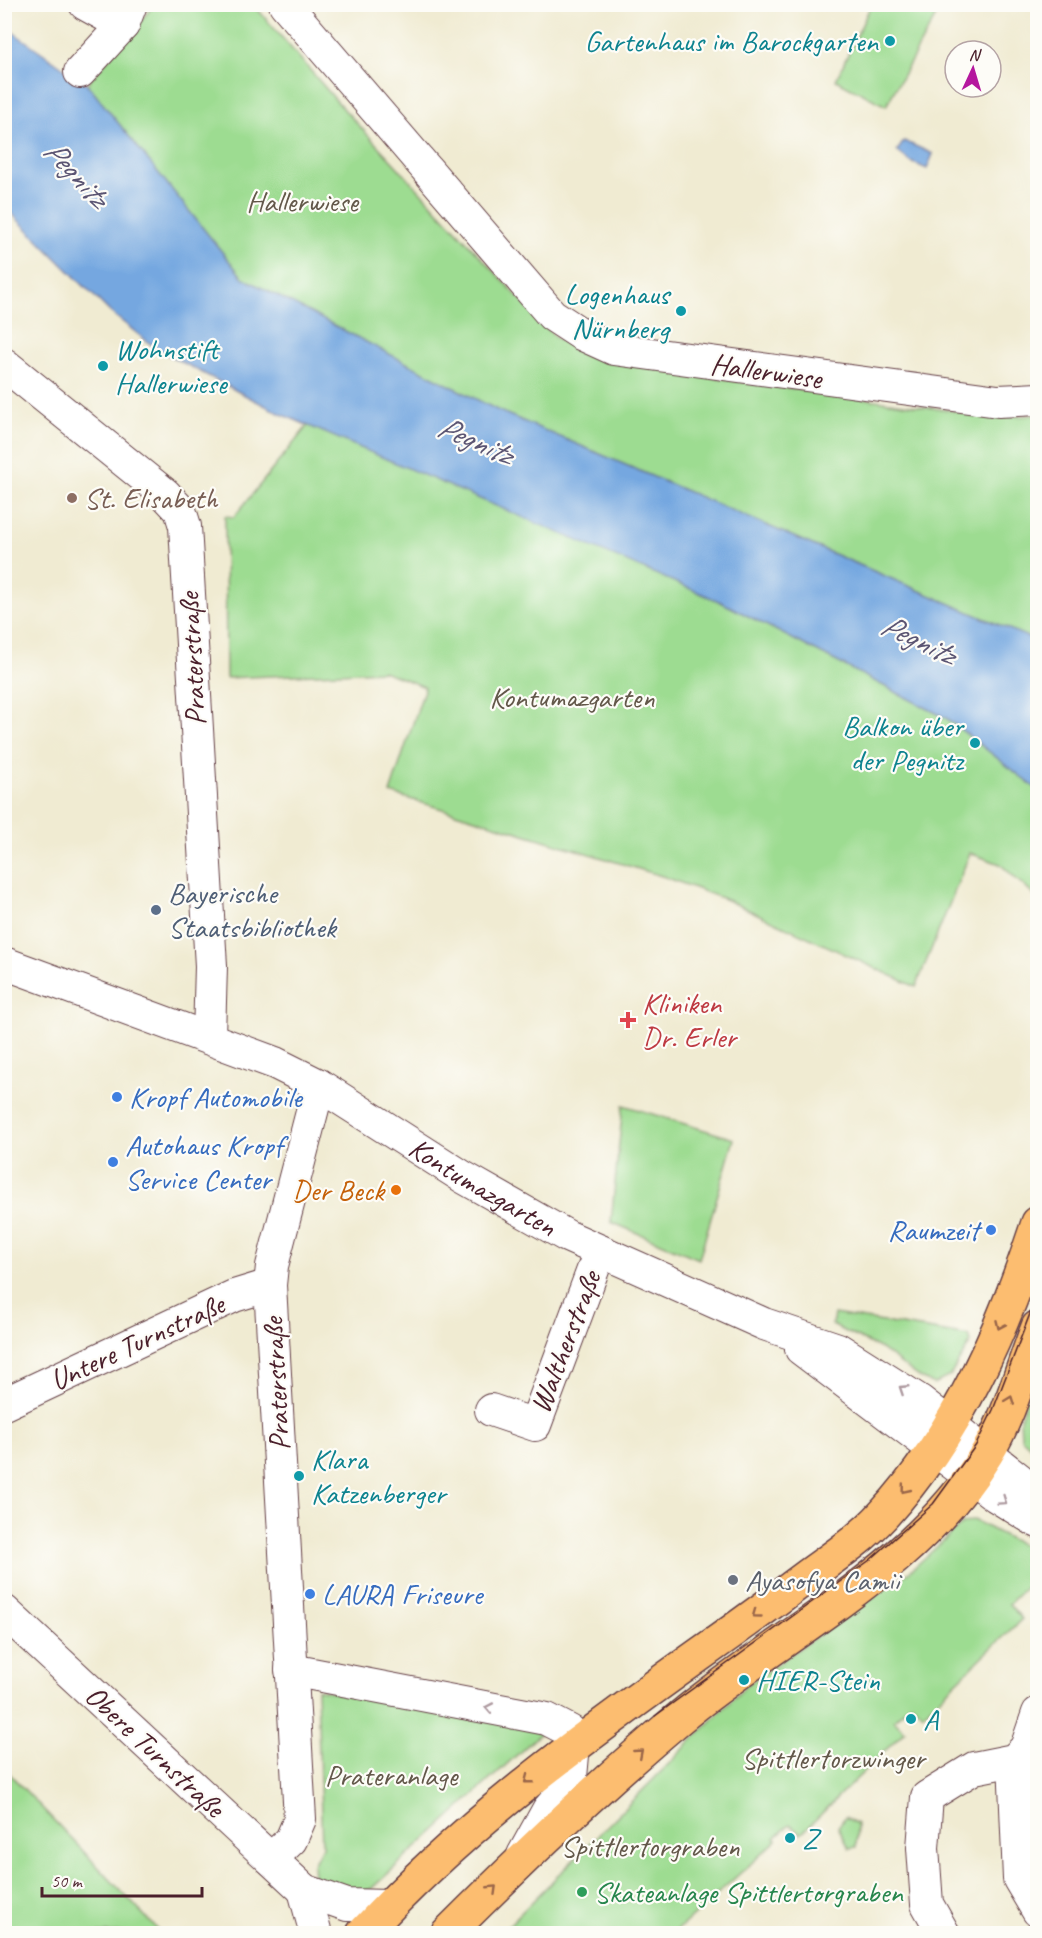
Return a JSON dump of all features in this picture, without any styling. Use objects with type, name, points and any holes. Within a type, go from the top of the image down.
[{"type":"main road","points":[[363,1934],[389,1906],[481,1819],[574,1744],[860,1537],[901,1495],[942,1436],[998,1328],[1038,1223]]},
{"type":"main road","points":[[447,1934],[518,1863],[683,1714],[897,1556],[928,1527],[979,1465],[998,1432],[1038,1327]]},
{"type":"street","points":[[80,72],[127,15],[85,4]]},
{"type":"street","name":"Hallerwiese","points":[[285,4],[552,315],[581,334],[614,349],[873,386],[998,401],[1038,399]]},
{"type":"street","name":"Praterstraße","points":[[5,364],[165,494],[180,510],[185,526],[210,966],[209,1037]]},
{"type":"street","name":"Kontumazgarten","points":[[4,963],[260,1056],[319,1085],[507,1204],[600,1251],[765,1324],[838,1349],[907,1391],[942,1436],[979,1465]]},
{"type":"street","name":"Praterstraße","points":[[271,1858],[291,1840],[300,1820],[270,1285],[272,1266],[319,1085]]},
{"type":"street","name":"Waltherstraße","points":[[491,1410],[535,1425],[600,1251]]},
{"type":"street","name":"Untere Turnstraße","points":[[4,1404],[234,1296],[270,1285]]},
{"type":"street","points":[[979,1465],[1038,1494]]},
{"type":"street","points":[[979,1465],[1013,1508],[1038,1522]]},
{"type":"street","name":"Obere Turnstraße","points":[[4,1611],[304,1890],[347,1905],[389,1906]]},
{"type":"street","points":[[291,1670],[547,1719],[570,1731],[574,1744],[573,1766],[568,1785],[548,1810],[518,1863]]},
{"type":"street","points":[[944,1934],[927,1904],[922,1848],[927,1797],[974,1768],[1014,1760],[1026,1748],[1038,1713]]},
{"type":"street","points":[[1014,1760],[1019,1879],[1038,1912],[1025,1934]]},
{"type":"street","points":[[304,1890],[316,1934]]},
{"type":"green space","name":"Hallerwiese","points":[[154,5],[254,5],[341,106],[556,338],[604,359],[737,381],[998,417],[1037,415],[1037,641],[497,410],[243,278],[87,84]]},
{"type":"green space","points":[[871,5],[942,5],[886,106],[836,80]]},
{"type":"green space","name":"Kontumazgarten","points":[[309,424],[721,602],[946,718],[1037,789],[1037,898],[1000,864],[970,853],[916,987],[727,900],[665,877],[390,793],[425,687],[383,671],[226,678],[225,516],[234,517]]},
{"type":"green space","points":[[623,1105],[734,1139],[699,1259],[611,1222]]},
{"type":"green space","points":[[834,1314],[969,1336],[971,1342],[950,1376],[934,1384],[922,1379],[881,1349],[832,1325]]},
{"type":"green space","points":[[1037,1370],[1037,1452],[1021,1438],[1020,1418]]},
{"type":"green space","name":"Spittlertorgraben","points":[[974,1520],[1037,1553],[1037,1582],[1025,1588],[1009,1604],[1022,1619],[923,1714],[911,1703],[894,1720],[905,1731],[801,1834],[790,1824],[775,1838],[777,1840],[674,1933],[500,1934],[747,1685],[908,1573],[962,1524]]},
{"type":"green space","name":"Prateranlage","points":[[317,1689],[543,1731],[371,1889],[345,1899],[314,1877],[313,1865],[322,1847]]},
{"type":"green space","points":[[5,1769],[161,1933],[5,1933]]},
{"type":"green space","points":[[845,1817],[857,1824],[856,1847],[849,1848],[838,1827]]},
{"type":"water","name":"Pegnitz","points":[[4,26],[87,84],[243,278],[497,410],[1037,641],[1037,789],[946,718],[721,602],[281,414],[157,349],[110,312],[5,207]]},
{"type":"water","points":[[904,141],[933,154],[927,169],[911,162],[897,151]]},
{"type":"tram line","points":[[655,1716],[870,1560],[933,1504],[976,1445],[993,1410],[1038,1293]]},
{"type":"place","name":"Gartenhaus im Barockgarten","points":[[890,41]]},
{"type":"place","name":"Logenhaus Nürnberg","points":[[681,311]]},
{"type":"place","name":"Wohnstift Hallerwiese","points":[[103,366]]},
{"type":"place","name":"St. Elisabeth","points":[[72,498]]},
{"type":"place","name":"Balkon über der Pegnitz","points":[[975,743]]},
{"type":"place","name":"Bayerische Staatsbibliothek","points":[[156,910]]},
{"type":"place","name":"Kliniken Dr. Erler","points":[[628,1020]]},
{"type":"place","name":"Kropf Automobile","points":[[117,1097]]},
{"type":"place","name":"Autohaus Kropf Service Center","points":[[113,1162]]},
{"type":"place","name":"Der Beck","points":[[396,1190]]},
{"type":"place","name":"Raumzeit","points":[[991,1230]]},
{"type":"place","name":"Klara Katzenberger","points":[[299,1476]]},
{"type":"place","name":"Ayasofya Camii","points":[[733,1580]]},
{"type":"place","name":"LAURA Friseure","points":[[310,1594]]},
{"type":"place","name":"HIER-Stein","points":[[744,1680]]},
{"type":"place","name":"A","points":[[911,1719]]},
{"type":"place","name":"Z","points":[[790,1838]]},
{"type":"place","name":"Skateanlage Spittlertorgraben","points":[[582,1892]]},
{"type":"park label","name":"Spittlertorzwinger","points":[[833,1758]]}]
